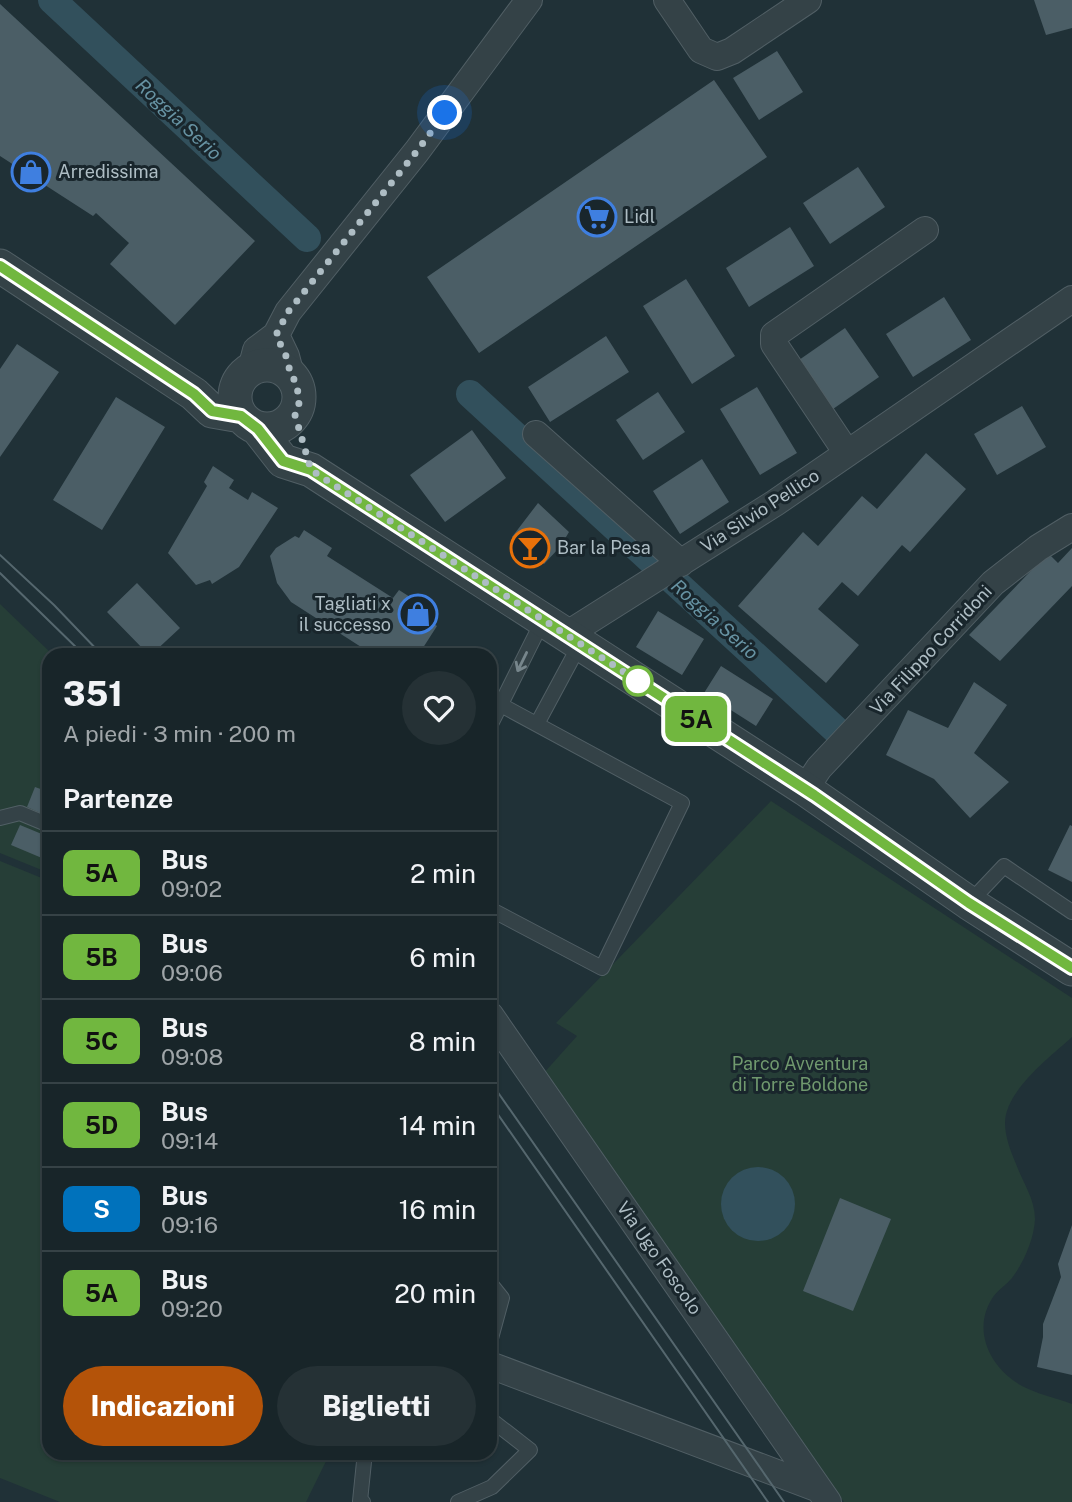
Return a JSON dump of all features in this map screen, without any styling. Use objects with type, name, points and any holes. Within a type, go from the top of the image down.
[{"type":"street","points":[[530,0],[417,151],[288,312],[276,335],[256,350],[247,400],[283,461],[311,470],[809,792],[969,903],[1072,969]]},
{"type":"street","points":[[667,0],[701,50],[717,57],[732,51],[808,0]]},
{"type":"street","points":[[847,453],[774,344],[774,335],[925,230]]},
{"type":"street","points":[[0,266],[194,394],[214,385],[247,400],[278,428],[295,415]]},
{"type":"street","name":"Via Silvio Pellico","points":[[563,633],[681,563],[1072,299]]},
{"type":"street","points":[[276,335],[297,384],[299,394],[295,415],[311,470]]},
{"type":"street","points":[[247,400],[261,365],[272,366],[291,375]]},
{"type":"street","points":[[536,434],[681,563]]},
{"type":"street","name":"Via Filippo Corridoni","points":[[809,792],[819,768],[993,583],[1038,548],[1072,527]]},
{"type":"street","name":"Via Ugo Foscolo","points":[[497,1025],[823,1496]]},
{"type":"street","points":[[497,1368],[823,1496]]},
{"type":"lane","points":[[497,711],[563,633]]},
{"type":"lane","points":[[537,724],[563,633]]},
{"type":"lane","points":[[497,913],[602,968],[682,803],[500,705]]},
{"type":"lane","points":[[0,818],[20,813],[42,822]]},
{"type":"lane","points":[[969,903],[1004,866],[1072,912]]},
{"type":"lane","points":[[497,1292],[502,1298],[497,1316]]},
{"type":"lane","points":[[458,1502],[492,1487],[530,1450],[497,1424]]},
{"type":"lane","points":[[363,1502],[360,1501],[364,1460]]},
{"type":"green space","points":[[0,604],[46,648],[42,648],[42,870],[0,853]]},
{"type":"green space","name":"Parco Avventura di Torre Boldone","points":[[771,801],[1072,998],[1072,1037],[1020,1087],[1007,1111],[1007,1139],[1033,1205],[1035,1219],[1028,1250],[1021,1265],[993,1297],[987,1310],[984,1335],[993,1359],[1011,1378],[1028,1389],[1072,1404],[1072,1502],[844,1502],[543,1074],[577,1036],[556,1023]]},
{"type":"green space","points":[[0,861],[42,878],[42,1460],[327,1460],[306,1502],[60,1502],[0,1478]]},
{"type":"water","points":[[751,1167],[765,1167],[779,1173],[789,1183],[795,1204],[789,1225],[779,1235],[765,1241],[751,1241],[737,1235],[727,1225],[721,1211],[721,1197],[727,1183],[737,1173]]},
{"type":"building","points":[[1034,0],[1072,0],[1072,28],[1046,35]]},
{"type":"building","points":[[0,4],[255,241],[175,325],[110,264],[129,243],[96,213],[93,216],[0,156]]},
{"type":"building","points":[[777,51],[803,92],[759,120],[733,78]]},
{"type":"building","name":"Lidl","points":[[714,80],[767,157],[479,353],[427,277]]},
{"type":"building","points":[[858,167],[885,207],[830,244],[803,203]]},
{"type":"building","points":[[790,227],[814,266],[749,307],[726,268]]},
{"type":"building","points":[[686,279],[735,356],[692,384],[643,306]]},
{"type":"building","points":[[944,297],[971,340],[913,377],[886,334]]},
{"type":"building","points":[[845,328],[879,377],[833,409],[799,360]]},
{"type":"building","points":[[606,336],[629,372],[550,422],[528,387]]},
{"type":"building","points":[[17,344],[59,372],[0,457],[0,369]]},
{"type":"building","points":[[757,387],[797,453],[760,475],[720,409]]},
{"type":"building","points":[[658,392],[685,432],[643,460],[616,420]]},
{"type":"building","points":[[116,397],[165,427],[102,530],[53,500]]},
{"type":"building","points":[[1022,406],[1046,447],[997,475],[974,434]]},
{"type":"building","points":[[472,430],[506,478],[445,522],[410,475]]},
{"type":"building","points":[[926,453],[966,489],[910,552],[902,545],[858,596],[842,582],[818,609],[859,645],[826,683],[738,606],[803,532],[818,546],[862,496],[877,509]]},
{"type":"building","points":[[702,459],[729,502],[680,534],[653,491]]},
{"type":"building","points":[[213,466],[234,480],[229,488],[248,500],[252,492],[278,508],[239,567],[212,584],[210,580],[196,585],[168,553],[207,486],[204,482]]},
{"type":"building","points":[[538,503],[569,532],[560,547],[544,564],[512,537]]},
{"type":"building","points":[[304,530],[332,548],[327,556],[393,598],[399,590],[432,611],[427,619],[437,626],[423,648],[363,648],[291,602],[277,583],[270,556],[276,548],[295,536],[299,538]]},
{"type":"building","points":[[1072,548],[1072,586],[1000,661],[969,635],[1048,553],[1058,563]]},
{"type":"building","points":[[137,583],[180,628],[158,648],[142,648],[107,612]]},
{"type":"building","points":[[658,611],[704,639],[682,675],[636,647]]},
{"type":"building","points":[[721,666],[773,699],[756,726],[704,693]]},
{"type":"building","points":[[974,682],[1007,705],[974,753],[1009,782],[970,818],[934,779],[886,755],[908,710],[948,728]]},
{"type":"building","points":[[35,787],[42,790],[42,814],[27,807]]},
{"type":"building","points":[[20,825],[42,834],[42,858],[11,845]]},
{"type":"building","points":[[1070,825],[1072,826],[1072,882],[1048,870]]},
{"type":"building","points":[[840,1198],[891,1219],[853,1311],[803,1291]]},
{"type":"building","points":[[1072,1225],[1072,1375],[1037,1367],[1043,1324],[1061,1277],[1058,1264]]},
{"type":"waterway","name":"Roggia Serio","points":[[52,0],[307,238]]},
{"type":"waterway","name":"Roggia Serio","points":[[470,394],[836,730]]},
{"type":"tram line","points":[[0,555],[95,648]]},
{"type":"tram line","points":[[0,573],[77,648]]},
{"type":"tram line","points":[[497,1091],[784,1502]]},
{"type":"tram line","points":[[497,1113],[768,1502]]},
{"type":"bus line","name":"5A","points":[[0,266],[194,394],[212,411],[241,416],[248,424],[258,429],[283,461],[311,470],[814,795],[969,903],[1072,968]]},
{"type":"place","name":"Arredissima","points":[[31,172]]},
{"type":"place","name":"Lidl","points":[[597,217]]},
{"type":"place","name":"Bar la Pesa","points":[[530,548]]},
{"type":"place","name":"Tagliati x il successo","points":[[418,614]]},
{"type":"route","points":[[445,113],[345,237],[288,312],[276,335],[297,384],[299,405],[295,415],[311,470],[638,681]]}]
